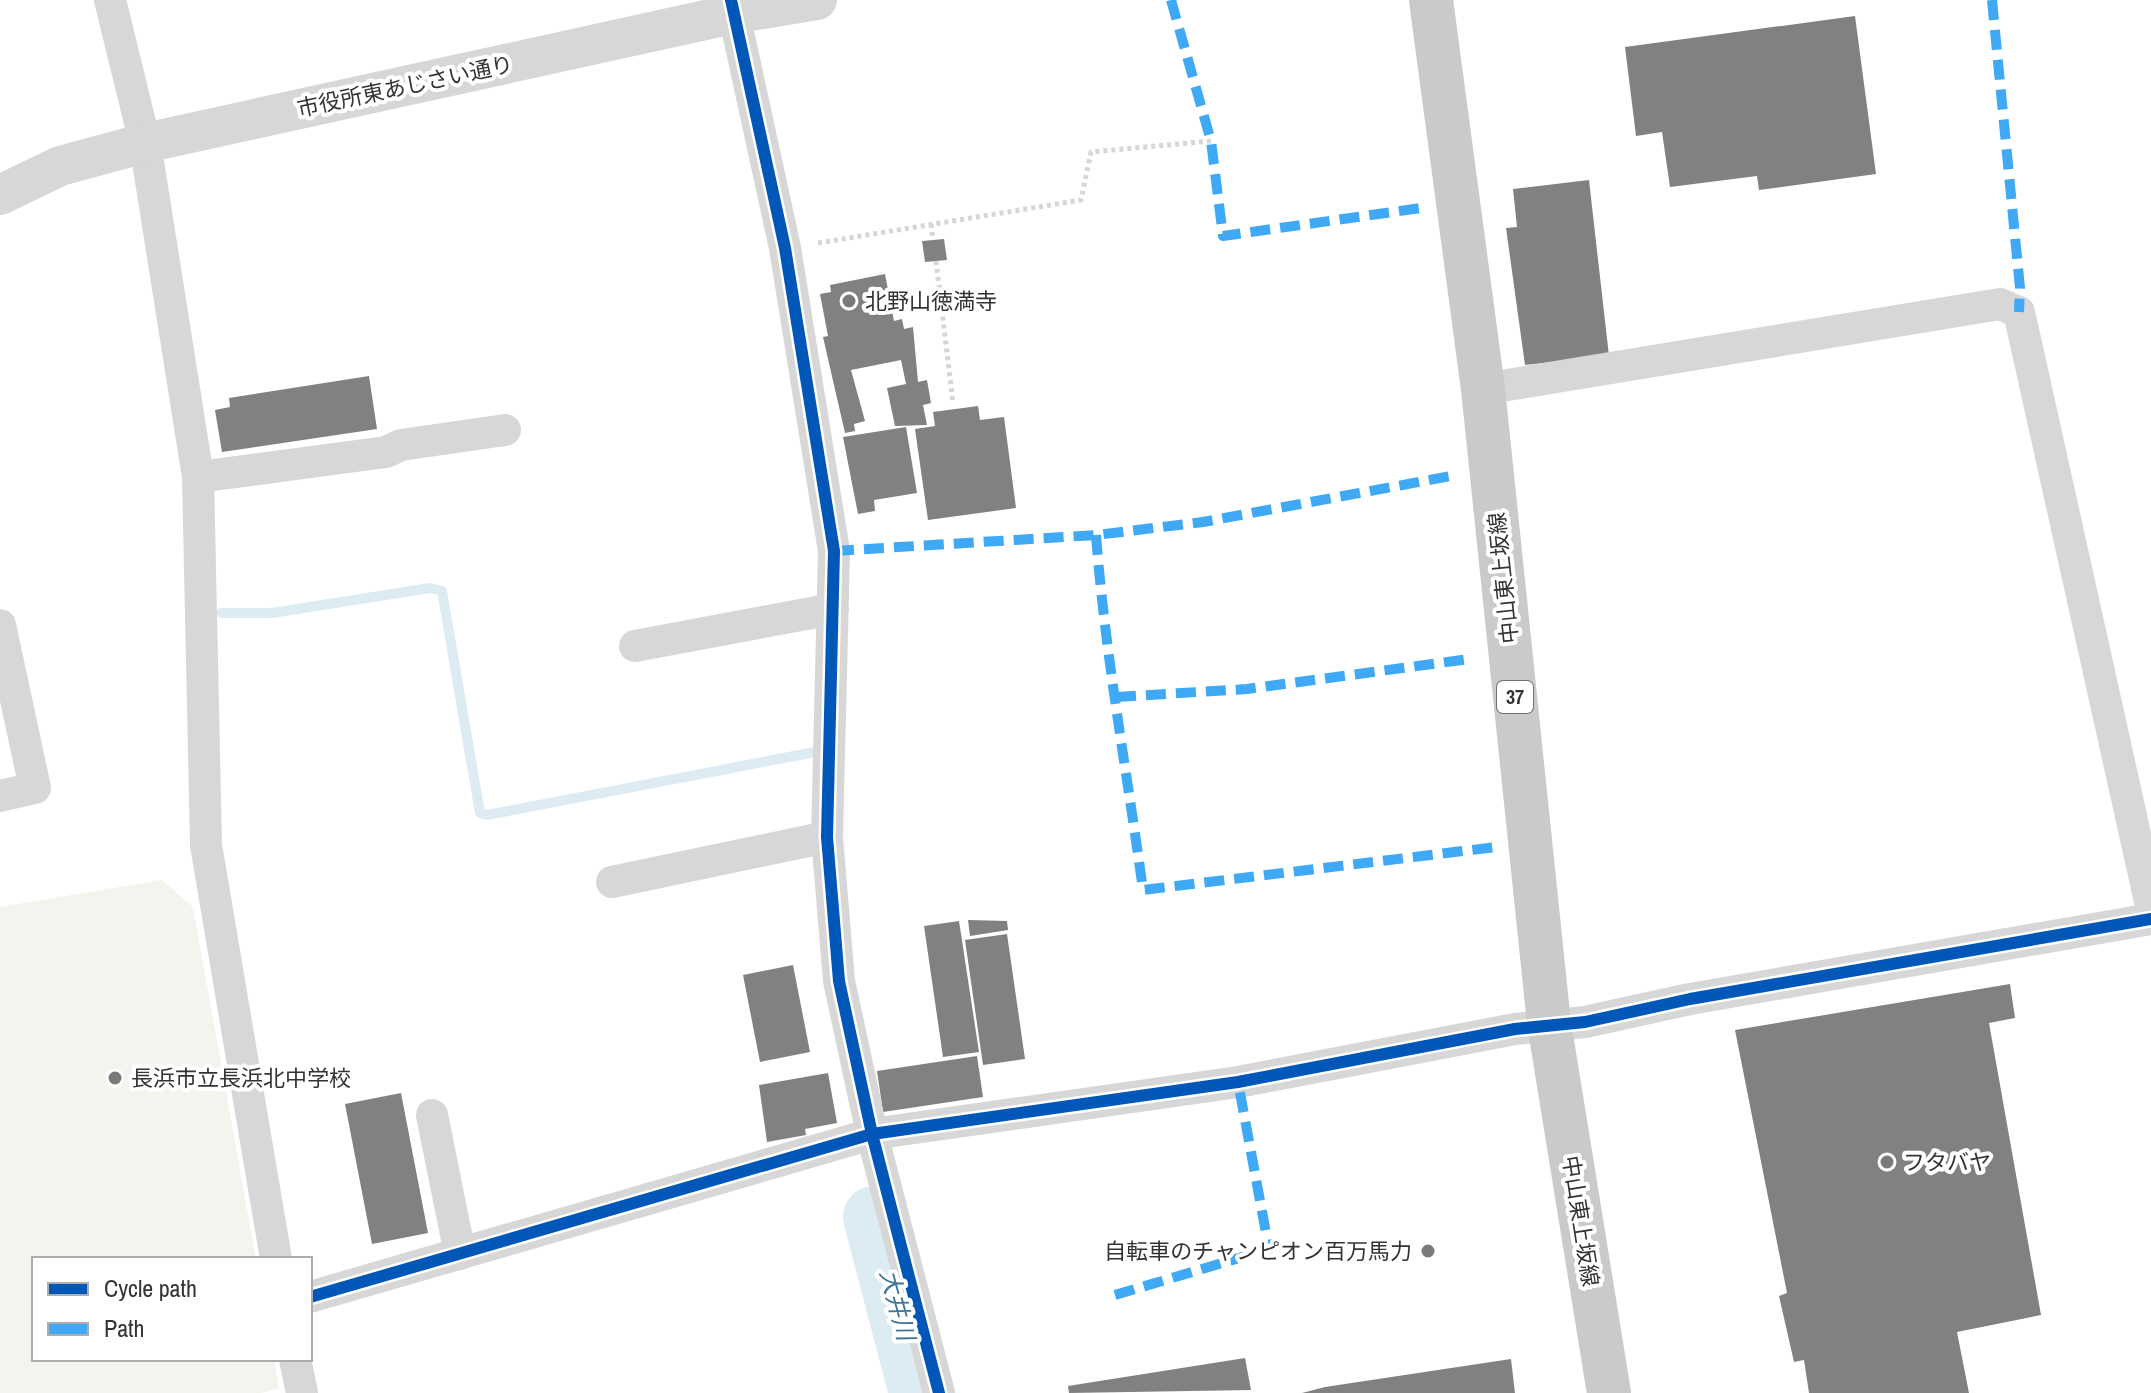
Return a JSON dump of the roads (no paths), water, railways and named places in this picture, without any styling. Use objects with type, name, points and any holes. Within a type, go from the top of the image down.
[{"type":"main road","name":"中山東上坂線","points":[[1431,0],[1483,389],[1549,1023],[1609,1393]]},
{"type":"street","points":[[110,0],[145,143],[198,477],[206,845],[276,1257]]},
{"type":"street","name":"市役所東あじさい通り","points":[[0,195],[60,166],[145,143],[732,7],[817,0]]},
{"type":"street","points":[[732,7],[785,248],[834,551],[827,837],[839,981],[872,1134],[939,1393]]},
{"type":"street","points":[[1483,389],[2000,304],[2019,312],[2151,906]]},
{"type":"street","points":[[198,477],[386,452],[401,445],[505,430]]},
{"type":"street","points":[[635,646],[833,609]]},
{"type":"street","points":[[0,625],[35,788],[0,796]]},
{"type":"street","points":[[612,882],[827,837]]},
{"type":"street","points":[[312,1296],[872,1134],[1238,1082],[1549,1023],[1585,1022],[1690,999],[2151,919]]},
{"type":"street","points":[[432,1115],[460,1254]]},
{"type":"street","points":[[295,1361],[302,1393]]},
{"type":"waterway","points":[[221,613],[272,613],[430,588],[442,591],[480,813],[487,815],[815,752]]},
{"type":"waterway","name":"大井川","points":[[874,1217],[920,1393]]},
{"type":"place","name":"北野山徳満寺","points":[[849,301]]},
{"type":"place","name":"長浜市立長浜北中学校","points":[[115,1078]]},
{"type":"place","name":"フタバヤ","points":[[1887,1162]]},
{"type":"place","name":"自転車のチャンピオン百万馬力","points":[[1428,1251]]}]
